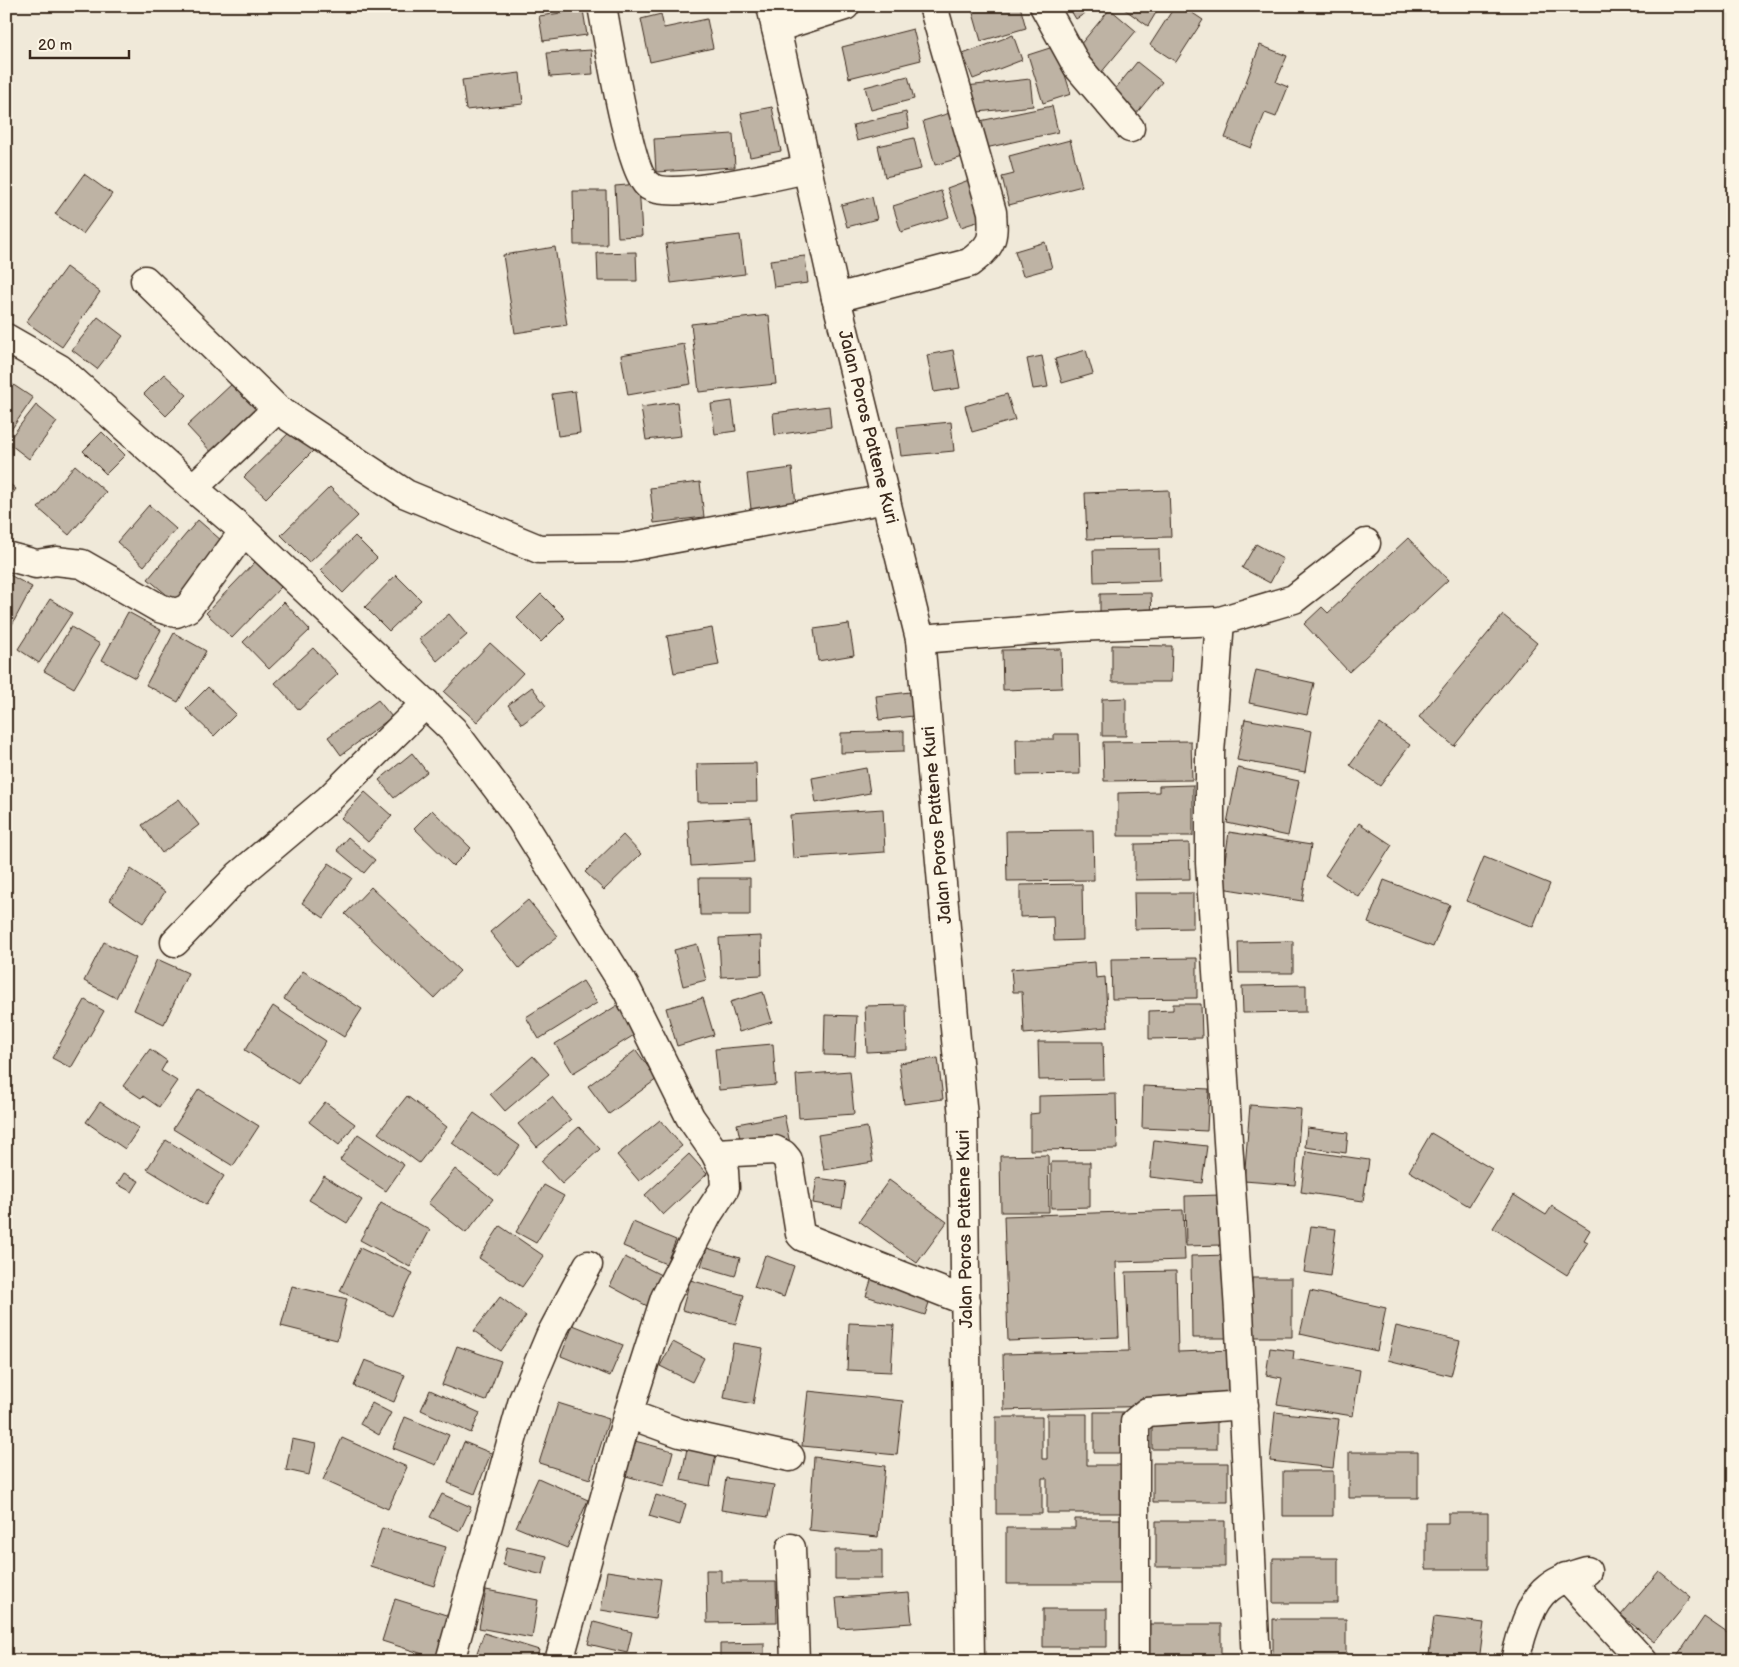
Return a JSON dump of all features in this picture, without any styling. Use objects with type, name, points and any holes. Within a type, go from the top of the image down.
[{"type":"street","points":[[602,6],[632,152],[641,176],[649,186],[671,191],[695,189],[807,169]]},
{"type":"street","points":[[773,17],[844,6]]},
{"type":"street","points":[[836,298],[969,263],[981,254],[993,236],[992,212],[933,6]]},
{"type":"street","points":[[1044,6],[1077,66],[1130,128]]},
{"type":"street","name":"Jalan Poros Pattene Kuri","points":[[773,17],[836,298],[920,639],[963,1117],[970,1661]]},
{"type":"street","points":[[145,280],[276,409],[406,494],[539,549],[623,548],[886,499]]},
{"type":"street","points":[[6,338],[60,369],[244,531],[453,730],[521,820],[626,990],[690,1117],[715,1153],[724,1171],[725,1188],[708,1214],[665,1298],[628,1414],[559,1661]]},
{"type":"street","points":[[193,488],[276,409]]},
{"type":"street","points":[[6,556],[36,564],[56,561],[82,564],[159,608],[176,613],[188,608],[244,531]]},
{"type":"street","points":[[920,639],[1076,627],[1220,621],[1294,599],[1366,543]]},
{"type":"street","points":[[1220,621],[1210,752],[1210,863],[1224,1044],[1256,1661]]},
{"type":"street","points":[[175,942],[239,875],[329,799],[426,703]]},
{"type":"street","points":[[715,1153],[775,1150],[783,1154],[788,1160],[800,1234],[803,1237],[966,1301]]},
{"type":"street","points":[[450,1661],[523,1400],[550,1336],[588,1265]]},
{"type":"street","points":[[1135,1661],[1135,1422],[1147,1412],[1244,1406]]},
{"type":"street","points":[[628,1414],[680,1433],[790,1457]]},
{"type":"street","points":[[791,1548],[795,1661]]},
{"type":"street","points":[[1515,1661],[1522,1633],[1537,1600],[1547,1588],[1576,1574],[1643,1661]]},
{"type":"building","points":[[971,6],[1020,6],[1026,28],[981,41]]},
{"type":"building","points":[[1068,6],[1097,6],[1076,19]]},
{"type":"building","points":[[1120,6],[1160,6],[1148,26]]},
{"type":"building","points":[[1175,6],[1182,6],[1203,20],[1176,62],[1150,45]]},
{"type":"building","points":[[1110,9],[1136,31],[1100,74],[1074,52]]},
{"type":"building","points":[[583,10],[587,35],[543,41],[539,16]]},
{"type":"building","points":[[661,14],[664,28],[707,19],[713,48],[650,62],[641,19]]},
{"type":"building","points":[[913,29],[921,60],[849,78],[842,47]]},
{"type":"building","points":[[1013,35],[1022,60],[973,79],[963,54]]},
{"type":"building","points":[[1260,45],[1287,56],[1276,82],[1288,87],[1276,117],[1265,113],[1251,148],[1225,138]]},
{"type":"building","points":[[1056,46],[1071,94],[1043,103],[1028,55]]},
{"type":"building","points":[[591,50],[593,74],[550,77],[547,53]]},
{"type":"building","points":[[1137,62],[1162,82],[1136,114],[1111,94]]},
{"type":"building","points":[[520,73],[523,104],[466,110],[462,80]]},
{"type":"building","points":[[908,76],[914,99],[871,110],[865,87]]},
{"type":"building","points":[[1030,79],[1033,106],[969,113],[966,86]]},
{"type":"building","points":[[1052,106],[1058,132],[981,149],[975,122]]},
{"type":"building","points":[[772,107],[781,151],[750,157],[741,113]]},
{"type":"building","points":[[906,112],[909,128],[857,141],[853,125]]},
{"type":"building","points":[[950,113],[963,157],[935,165],[923,121]]},
{"type":"building","points":[[733,134],[735,167],[656,172],[654,139]]},
{"type":"building","points":[[914,138],[921,169],[885,177],[878,146]]},
{"type":"building","points":[[1070,140],[1082,186],[1009,205],[1002,177],[1014,174],[1009,156]]},
{"type":"building","points":[[84,174],[112,194],[83,234],[55,214]]},
{"type":"building","points":[[969,180],[983,220],[961,227],[947,188]]},
{"type":"building","points":[[639,184],[642,236],[618,237],[615,186]]},
{"type":"building","points":[[573,191],[606,191],[607,245],[574,245]]},
{"type":"building","points":[[941,191],[949,217],[901,232],[893,206]]},
{"type":"building","points":[[872,197],[877,219],[847,227],[841,205]]},
{"type":"building","points":[[740,235],[745,274],[671,283],[666,244]]},
{"type":"building","points":[[1045,242],[1052,268],[1023,276],[1015,251]]},
{"type":"building","points":[[555,247],[567,325],[515,333],[503,255]]},
{"type":"building","points":[[636,252],[637,281],[598,281],[597,253]]},
{"type":"building","points":[[805,256],[808,283],[774,287],[770,260]]},
{"type":"building","points":[[66,267],[100,292],[62,347],[26,322]]},
{"type":"building","points":[[769,315],[776,384],[699,392],[691,324]]},
{"type":"building","points":[[98,317],[123,336],[97,369],[72,350]]},
{"type":"building","points":[[684,344],[691,384],[628,395],[621,355]]},
{"type":"building","points":[[953,350],[960,388],[934,392],[927,355]]},
{"type":"building","points":[[1086,350],[1093,374],[1062,383],[1055,359]]},
{"type":"building","points":[[1042,356],[1048,387],[1033,389],[1027,359]]},
{"type":"building","points":[[164,374],[187,395],[166,416],[144,394]]},
{"type":"building","points":[[6,380],[33,398],[6,437]]},
{"type":"building","points":[[233,383],[262,414],[215,456],[187,426]]},
{"type":"building","points":[[575,391],[580,433],[558,436],[552,394]]},
{"type":"building","points":[[1007,394],[1015,420],[972,432],[965,406]]},
{"type":"building","points":[[732,401],[736,431],[715,434],[711,404]]},
{"type":"building","points":[[677,402],[681,436],[646,440],[641,407]]},
{"type":"building","points":[[36,405],[57,422],[29,459],[7,442]]},
{"type":"building","points":[[829,406],[831,427],[775,435],[773,413]]},
{"type":"building","points":[[951,422],[954,451],[901,456],[897,427]]},
{"type":"building","points":[[295,427],[316,448],[266,498],[244,477]]},
{"type":"building","points":[[102,432],[125,455],[106,474],[83,451]]},
{"type":"building","points":[[75,465],[106,492],[69,535],[38,508]]},
{"type":"building","points":[[792,468],[796,504],[751,509],[747,474]]},
{"type":"building","points":[[6,481],[16,489],[6,502]]},
{"type":"building","points":[[700,482],[704,517],[654,523],[650,488]]},
{"type":"building","points":[[330,487],[358,516],[309,563],[281,535]]},
{"type":"building","points":[[1169,490],[1171,537],[1087,539],[1085,493]]},
{"type":"building","points":[[149,505],[176,529],[144,566],[117,542]]},
{"type":"building","points":[[198,520],[230,548],[179,605],[148,579]]},
{"type":"building","points":[[355,536],[377,558],[343,593],[320,570]]},
{"type":"building","points":[[1408,538],[1448,580],[1349,672],[1304,624],[1322,607],[1328,613]]},
{"type":"building","points":[[1256,544],[1283,559],[1270,583],[1242,568]]},
{"type":"building","points":[[1159,549],[1160,580],[1094,582],[1093,550]]},
{"type":"building","points":[[255,562],[281,587],[232,638],[206,613]]},
{"type":"building","points":[[6,573],[32,587],[6,636]]},
{"type":"building","points":[[396,575],[421,600],[389,631],[365,607]]},
{"type":"building","points":[[1151,593],[1152,617],[1100,618],[1100,594]]},
{"type":"building","points":[[541,594],[565,618],[541,642],[517,618]]},
{"type":"building","points":[[50,599],[72,613],[39,663],[18,649]]},
{"type":"building","points":[[284,602],[310,630],[269,669],[243,642]]},
{"type":"building","points":[[128,612],[161,630],[135,678],[102,660]]},
{"type":"building","points":[[449,614],[467,635],[437,661],[419,639]]},
{"type":"building","points":[[1503,615],[1537,643],[1454,746],[1419,717]]},
{"type":"building","points":[[849,624],[854,655],[818,661],[814,629]]},
{"type":"building","points":[[71,627],[100,644],[74,688],[44,671]]},
{"type":"building","points":[[712,628],[719,665],[674,673],[667,636]]},
{"type":"building","points":[[174,633],[206,651],[178,702],[146,685]]},
{"type":"building","points":[[490,643],[523,673],[477,722],[444,692]]},
{"type":"building","points":[[1112,645],[1172,646],[1171,682],[1112,682]]},
{"type":"building","points":[[313,648],[338,674],[299,710],[275,683]]},
{"type":"building","points":[[1061,649],[1062,688],[1003,690],[1002,650]]},
{"type":"building","points":[[1256,670],[1314,683],[1307,715],[1249,703]]},
{"type":"building","points":[[208,687],[236,714],[214,736],[186,709]]},
{"type":"building","points":[[532,687],[546,706],[522,724],[508,705]]},
{"type":"building","points":[[910,692],[913,716],[879,720],[876,696]]},
{"type":"building","points":[[1126,698],[1126,736],[1102,736],[1102,699]]},
{"type":"building","points":[[378,700],[392,717],[341,755],[328,737]]},
{"type":"building","points":[[1245,719],[1312,731],[1305,772],[1237,760]]},
{"type":"building","points":[[1380,724],[1410,745],[1380,786],[1350,765]]},
{"type":"building","points":[[904,731],[904,751],[841,753],[841,733]]},
{"type":"building","points":[[1054,734],[1079,734],[1080,774],[1017,775],[1016,739],[1054,739]]},
{"type":"building","points":[[1191,741],[1192,780],[1104,781],[1103,742]]},
{"type":"building","points":[[412,753],[427,772],[394,798],[379,780]]},
{"type":"building","points":[[756,763],[757,801],[698,802],[697,764]]},
{"type":"building","points":[[866,768],[870,793],[816,803],[812,778]]},
{"type":"building","points":[[1238,768],[1299,781],[1288,836],[1227,823]]},
{"type":"building","points":[[1193,785],[1193,836],[1118,836],[1118,793],[1159,792],[1159,786]]},
{"type":"building","points":[[365,792],[392,816],[368,842],[341,818]]},
{"type":"building","points":[[179,799],[199,825],[162,853],[142,825]]},
{"type":"building","points":[[883,809],[885,852],[793,858],[790,815]]},
{"type":"building","points":[[432,810],[471,848],[453,866],[414,828]]},
{"type":"building","points":[[751,817],[754,862],[691,866],[688,821]]},
{"type":"building","points":[[1359,823],[1392,845],[1359,897],[1325,875]]},
{"type":"building","points":[[1093,830],[1094,880],[1007,881],[1006,831]]},
{"type":"building","points":[[1229,832],[1311,845],[1302,901],[1221,888]]},
{"type":"building","points":[[623,835],[641,854],[604,890],[585,872]]},
{"type":"building","points":[[348,837],[375,860],[364,873],[337,850]]},
{"type":"building","points":[[1189,843],[1190,879],[1135,880],[1135,844]]},
{"type":"building","points":[[1484,857],[1550,884],[1533,927],[1466,901]]},
{"type":"building","points":[[329,863],[352,878],[324,918],[302,903]]},
{"type":"building","points":[[131,869],[165,892],[143,923],[110,900]]},
{"type":"building","points":[[699,878],[750,878],[750,915],[700,915]]},
{"type":"building","points":[[1384,880],[1450,905],[1433,947],[1368,923]]},
{"type":"building","points":[[1082,884],[1083,940],[1054,941],[1053,916],[1020,917],[1020,885]]},
{"type":"building","points":[[371,887],[460,971],[434,998],[345,914]]},
{"type":"building","points":[[1134,893],[1193,893],[1193,928],[1135,929]]},
{"type":"building","points":[[528,900],[558,936],[519,968],[490,932]]},
{"type":"building","points":[[761,936],[762,975],[721,977],[719,938]]},
{"type":"building","points":[[1293,941],[1293,973],[1239,973],[1238,942]]},
{"type":"building","points":[[104,942],[136,958],[116,998],[84,981]]},
{"type":"building","points":[[697,944],[706,980],[683,986],[674,950]]},
{"type":"building","points":[[1197,958],[1197,998],[1112,999],[1111,959]]},
{"type":"building","points":[[157,959],[188,973],[164,1024],[134,1010]]},
{"type":"building","points":[[1095,962],[1096,978],[1105,977],[1108,1027],[1024,1034],[1022,992],[1013,992],[1011,969]]},
{"type":"building","points":[[303,971],[362,1009],[344,1037],[284,999]]},
{"type":"building","points":[[583,981],[597,1003],[539,1039],[526,1017]]},
{"type":"building","points":[[1306,985],[1306,1012],[1243,1013],[1242,986]]},
{"type":"building","points":[[763,992],[772,1022],[739,1032],[730,1002]]},
{"type":"building","points":[[703,998],[714,1035],[677,1046],[666,1008]]},
{"type":"building","points":[[85,1000],[104,1011],[71,1068],[52,1058]]},
{"type":"building","points":[[621,1003],[639,1032],[573,1073],[555,1044]]},
{"type":"building","points":[[1173,1004],[1201,1004],[1202,1038],[1149,1039],[1149,1011],[1173,1010]]},
{"type":"building","points":[[906,1005],[907,1050],[867,1052],[865,1006]]},
{"type":"building","points":[[273,1006],[326,1041],[298,1084],[245,1050]]},
{"type":"building","points":[[825,1015],[857,1016],[855,1056],[824,1055]]},
{"type":"building","points":[[1038,1042],[1103,1042],[1104,1079],[1039,1080]]},
{"type":"building","points":[[773,1044],[776,1085],[719,1090],[715,1049]]},
{"type":"building","points":[[150,1049],[167,1061],[161,1071],[177,1081],[159,1107],[123,1086]]},
{"type":"building","points":[[636,1050],[657,1079],[609,1114],[588,1086]]},
{"type":"building","points":[[533,1056],[549,1074],[505,1111],[490,1094]]},
{"type":"building","points":[[938,1058],[943,1099],[904,1104],[899,1063]]},
{"type":"building","points":[[850,1071],[854,1114],[799,1118],[796,1075]]},
{"type":"building","points":[[1143,1086],[1209,1089],[1207,1131],[1142,1128]]},
{"type":"building","points":[[199,1089],[259,1126],[233,1166],[173,1129]]},
{"type":"building","points":[[1116,1094],[1117,1149],[1030,1150],[1030,1114],[1039,1113],[1039,1096]]},
{"type":"building","points":[[407,1096],[447,1127],[419,1163],[378,1133]]},
{"type":"building","points":[[552,1097],[571,1120],[537,1147],[518,1124]]},
{"type":"building","points":[[100,1102],[139,1128],[125,1149],[86,1122]]},
{"type":"building","points":[[325,1102],[355,1124],[339,1145],[309,1122]]},
{"type":"building","points":[[1250,1105],[1301,1109],[1295,1185],[1244,1181]]},
{"type":"building","points":[[474,1113],[520,1146],[498,1176],[452,1143]]},
{"type":"building","points":[[784,1115],[791,1148],[744,1158],[737,1124]]},
{"type":"building","points":[[660,1120],[682,1146],[639,1181],[617,1155]]},
{"type":"building","points":[[579,1127],[600,1149],[562,1184],[541,1161]]},
{"type":"building","points":[[867,1127],[873,1162],[824,1170],[818,1135]]},
{"type":"building","points":[[1307,1128],[1348,1133],[1346,1153],[1305,1147]]},
{"type":"building","points":[[1431,1133],[1492,1169],[1469,1206],[1409,1171]]},
{"type":"building","points":[[358,1134],[404,1165],[386,1191],[340,1160]]},
{"type":"building","points":[[166,1140],[224,1176],[206,1205],[147,1169]]},
{"type":"building","points":[[1154,1140],[1207,1146],[1202,1183],[1150,1177]]},
{"type":"building","points":[[1306,1151],[1369,1160],[1363,1201],[1301,1192]]},
{"type":"building","points":[[689,1154],[707,1174],[663,1215],[645,1195]]},
{"type":"building","points":[[1048,1155],[1049,1212],[1001,1212],[1000,1156]]},
{"type":"building","points":[[1051,1162],[1090,1162],[1090,1207],[1051,1208]]},
{"type":"building","points":[[455,1169],[493,1199],[466,1233],[428,1203]]},
{"type":"building","points":[[124,1173],[139,1181],[132,1192],[117,1184]]},
{"type":"building","points":[[324,1176],[362,1200],[347,1223],[309,1200]]},
{"type":"building","points":[[817,1178],[846,1182],[842,1208],[813,1203]]},
{"type":"building","points":[[889,1180],[947,1222],[917,1263],[859,1221]]},
{"type":"building","points":[[544,1185],[564,1196],[536,1243],[516,1232]]},
{"type":"building","points":[[1221,1195],[1222,1245],[1186,1246],[1185,1196]]},
{"type":"building","points":[[1514,1195],[1546,1215],[1552,1206],[1590,1230],[1584,1240],[1588,1242],[1567,1275],[1493,1228]]},
{"type":"building","points":[[381,1203],[430,1230],[410,1267],[360,1240]]},
{"type":"building","points":[[1183,1210],[1185,1260],[1116,1262],[1119,1337],[1008,1341],[1004,1216]]},
{"type":"building","points":[[633,1222],[676,1240],[666,1264],[623,1246]]},
{"type":"building","points":[[500,1226],[544,1256],[522,1287],[479,1258]]},
{"type":"building","points":[[1311,1226],[1336,1229],[1330,1276],[1304,1272]]},
{"type":"building","points":[[360,1248],[413,1273],[392,1316],[340,1291]]},
{"type":"building","points":[[707,1248],[740,1258],[735,1276],[701,1266]]},
{"type":"building","points":[[765,1255],[794,1266],[784,1297],[754,1287]]},
{"type":"building","points":[[1229,1255],[1231,1338],[1192,1338],[1191,1256]]},
{"type":"building","points":[[625,1257],[667,1278],[651,1308],[610,1286]]},
{"type":"building","points":[[875,1268],[934,1287],[925,1315],[866,1296]]},
{"type":"building","points":[[1176,1271],[1178,1352],[1233,1350],[1234,1404],[1004,1410],[1003,1354],[1129,1351],[1126,1272]]},
{"type":"building","points":[[1252,1278],[1292,1278],[1292,1337],[1252,1337]]},
{"type":"building","points":[[690,1280],[744,1295],[736,1324],[682,1310]]},
{"type":"building","points":[[292,1286],[347,1299],[337,1340],[281,1326]]},
{"type":"building","points":[[1310,1291],[1386,1308],[1377,1351],[1300,1334]]},
{"type":"building","points":[[500,1297],[526,1316],[501,1351],[474,1331]]},
{"type":"building","points":[[849,1323],[894,1325],[891,1372],[847,1370]]},
{"type":"building","points":[[573,1325],[623,1345],[610,1376],[561,1356]]},
{"type":"building","points":[[1396,1326],[1460,1341],[1451,1376],[1388,1360]]},
{"type":"building","points":[[673,1342],[704,1358],[692,1382],[660,1366]]},
{"type":"building","points":[[733,1343],[763,1348],[753,1404],[724,1398]]},
{"type":"building","points":[[457,1346],[501,1361],[486,1401],[442,1385]]},
{"type":"building","points":[[1270,1348],[1294,1351],[1293,1359],[1360,1370],[1353,1416],[1277,1404],[1282,1378],[1266,1375]]},
{"type":"building","points":[[365,1360],[405,1375],[394,1402],[354,1386]]},
{"type":"building","points":[[430,1390],[480,1413],[471,1433],[421,1410]]},
{"type":"building","points":[[808,1391],[903,1401],[897,1455],[802,1446]]},
{"type":"building","points":[[372,1403],[391,1413],[379,1435],[360,1424]]},
{"type":"building","points":[[558,1403],[609,1419],[590,1479],[539,1463]]},
{"type":"building","points":[[1217,1409],[1217,1449],[1152,1449],[1152,1413]]},
{"type":"building","points":[[1094,1412],[1125,1412],[1125,1453],[1094,1453]]},
{"type":"building","points":[[1275,1412],[1339,1419],[1333,1468],[1270,1461]]},
{"type":"building","points":[[1047,1414],[1087,1414],[1087,1465],[1126,1465],[1126,1513],[1047,1513],[1047,1478],[1042,1478],[1042,1514],[996,1514],[996,1417],[1042,1417],[1042,1459],[1047,1459]]},
{"type":"building","points":[[405,1417],[449,1435],[436,1465],[393,1448]]},
{"type":"building","points":[[692,1422],[721,1428],[710,1486],[681,1480]]},
{"type":"building","points":[[342,1438],[407,1467],[388,1509],[323,1480]]},
{"type":"building","points":[[292,1439],[316,1444],[309,1475],[286,1470]]},
{"type":"building","points":[[631,1440],[673,1451],[664,1486],[622,1475]]},
{"type":"building","points":[[464,1442],[491,1453],[475,1494],[448,1483]]},
{"type":"building","points":[[1349,1452],[1418,1452],[1418,1498],[1349,1498]]},
{"type":"building","points":[[814,1457],[885,1466],[878,1537],[809,1530]]},
{"type":"building","points":[[1153,1463],[1228,1463],[1228,1502],[1153,1502]]},
{"type":"building","points":[[1283,1471],[1333,1471],[1333,1516],[1283,1516]]},
{"type":"building","points":[[538,1478],[588,1500],[567,1548],[516,1527]]},
{"type":"building","points":[[726,1478],[774,1485],[768,1517],[721,1510]]},
{"type":"building","points":[[442,1494],[471,1507],[460,1531],[430,1517]]},
{"type":"building","points":[[656,1495],[686,1504],[680,1525],[649,1516]]},
{"type":"building","points":[[1448,1513],[1488,1513],[1488,1569],[1426,1569],[1426,1523],[1448,1523]]},
{"type":"building","points":[[1075,1519],[1125,1519],[1125,1584],[1006,1584],[1006,1528],[1075,1528]]},
{"type":"building","points":[[1156,1521],[1225,1521],[1225,1567],[1156,1567]]},
{"type":"building","points":[[382,1528],[446,1547],[434,1586],[370,1566]]},
{"type":"building","points":[[507,1547],[547,1556],[543,1575],[503,1565]]},
{"type":"building","points":[[835,1550],[882,1550],[882,1579],[835,1579]]},
{"type":"building","points":[[1273,1558],[1338,1558],[1338,1603],[1273,1603]]},
{"type":"building","points":[[706,1570],[721,1570],[721,1582],[776,1582],[777,1622],[707,1623]]},
{"type":"building","points":[[607,1571],[661,1579],[655,1619],[601,1610]]},
{"type":"building","points":[[1659,1571],[1691,1597],[1654,1642],[1621,1615]]},
{"type":"building","points":[[486,1590],[538,1600],[532,1638],[479,1628]]},
{"type":"building","points":[[909,1593],[912,1623],[839,1628],[836,1598]]},
{"type":"building","points":[[395,1599],[459,1619],[445,1661],[382,1641]]},
{"type":"building","points":[[1043,1609],[1107,1609],[1107,1647],[1043,1647]]},
{"type":"building","points":[[1434,1617],[1484,1623],[1479,1661],[1429,1655]]},
{"type":"building","points":[[1704,1617],[1733,1637],[1733,1647],[1724,1661],[1674,1661]]},
{"type":"building","points":[[1273,1619],[1346,1619],[1346,1661],[1273,1661]]},
{"type":"building","points":[[594,1622],[632,1632],[627,1653],[588,1644]]},
{"type":"building","points":[[1142,1624],[1221,1624],[1221,1661],[1142,1661]]},
{"type":"building","points":[[484,1633],[539,1650],[536,1661],[474,1661]]},
{"type":"building","points":[[764,1643],[764,1661],[720,1661],[720,1644]]},
{"type":"building","points":[[584,1654],[616,1660],[583,1661]]}]
